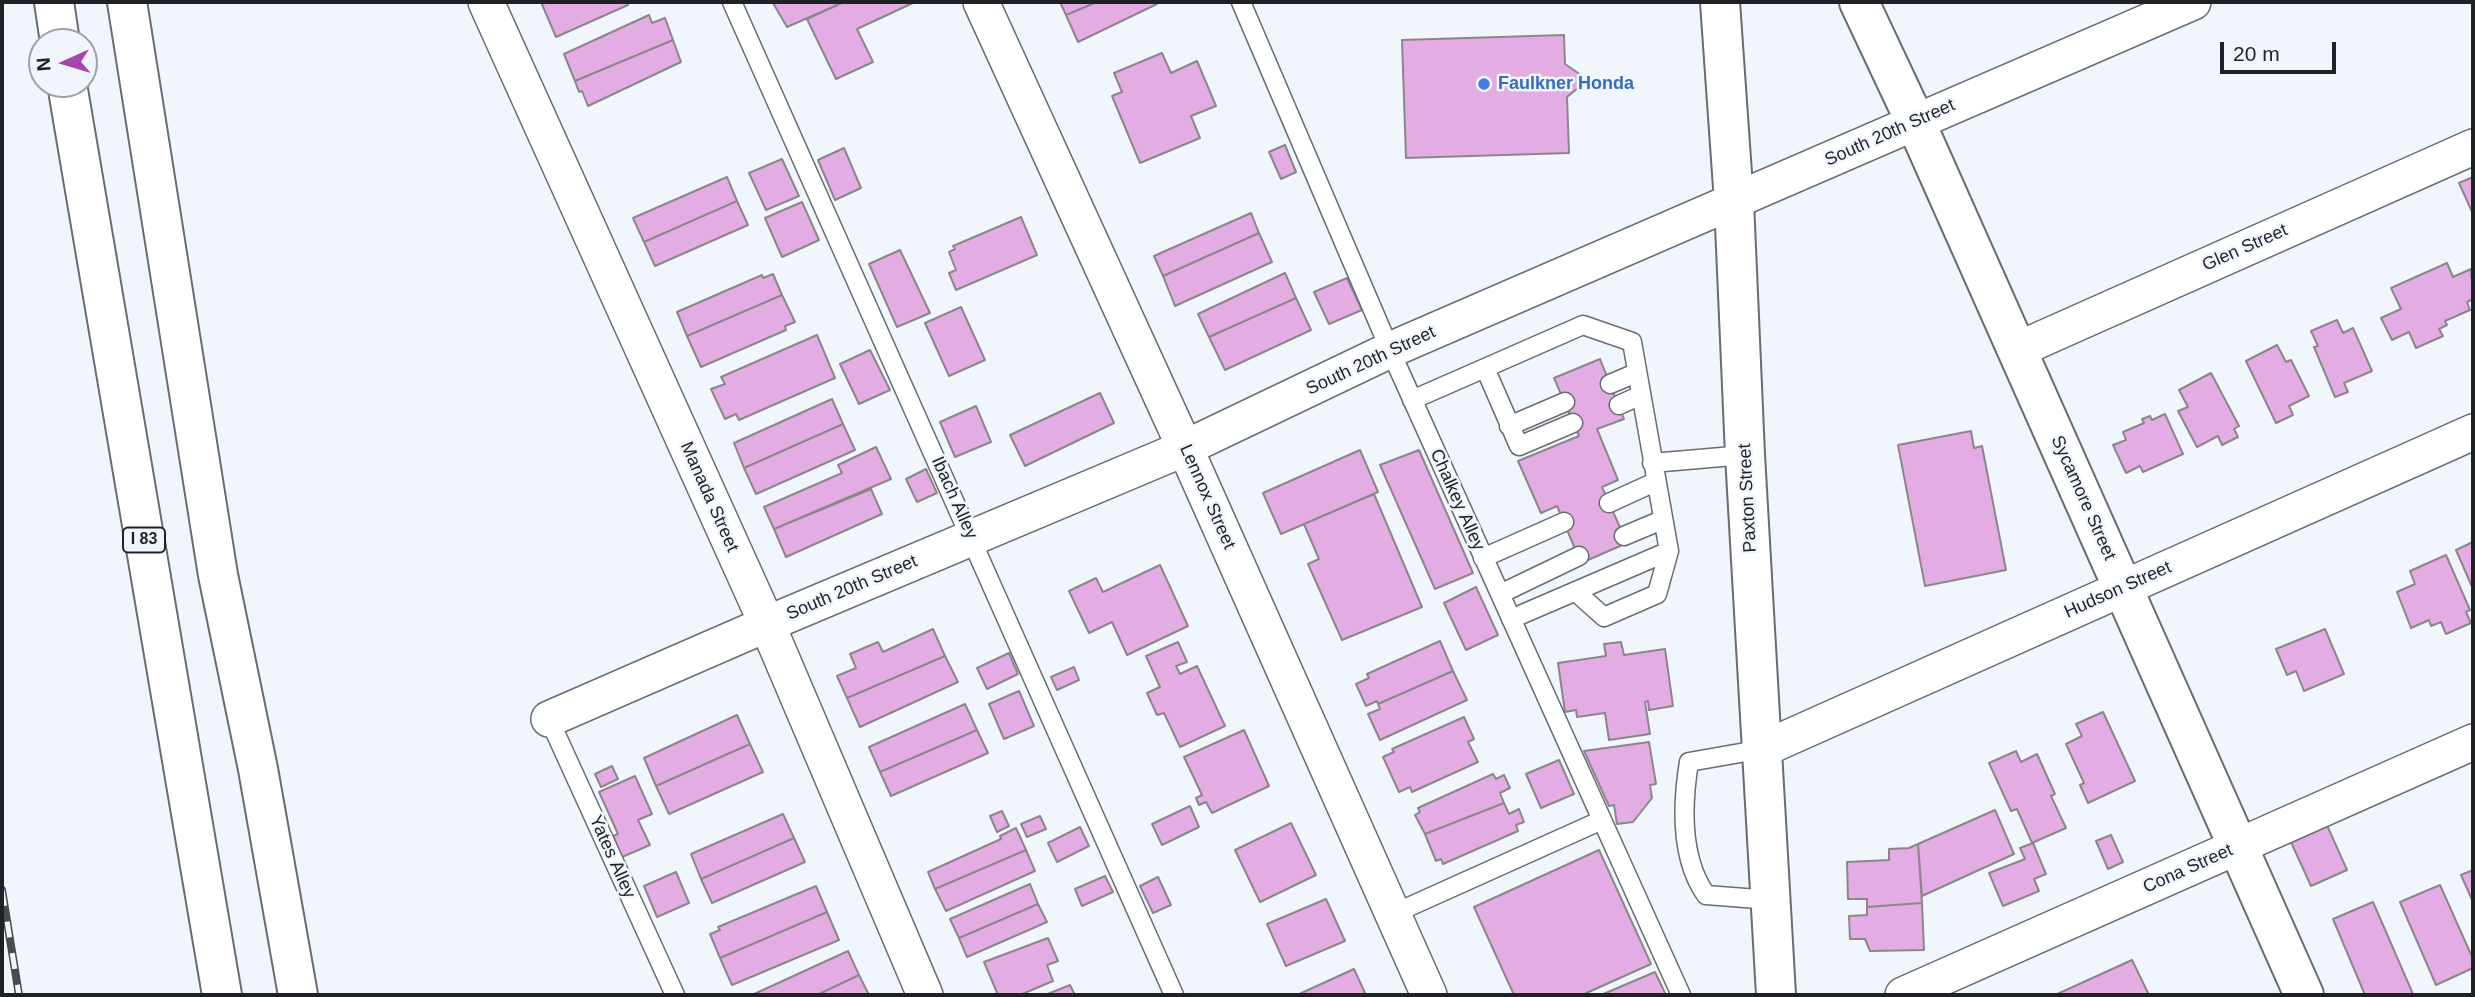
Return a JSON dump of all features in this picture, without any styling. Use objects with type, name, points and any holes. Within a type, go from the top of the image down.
[{"type":"main road","points":[[54,2],[58,28]]},
{"type":"main road","points":[[127,2],[218,575],[258,769],[298,995]]},
{"type":"main road","name":"Paxton Street","points":[[1720,2],[1734,202],[1745,455],[1776,995]]},
{"type":"main road","name":"Sycamore Street","points":[[1859,2],[1915,121],[2304,995]]},
{"type":"main road","name":"I 83","points":[[69,98],[222,995]]},
{"type":"street","name":"Manada Street","points":[[486,2],[767,624],[925,995]]},
{"type":"street","name":"Lennox Street","points":[[981,2],[1185,448],[1429,995]]},
{"type":"street","name":"South 20th Street","points":[[549,719],[1185,448],[1390,351],[2193,2]]},
{"type":"street","name":"Glen Street","points":[[2017,350],[2473,147]]},
{"type":"street","name":"Hudson Street","points":[[1763,749],[2473,432]]},
{"type":"street","name":"Cona Street","points":[[1903,995],[2473,742]]},
{"type":"lane","name":"Ibach Alley","points":[[732,2],[1174,995]]},
{"type":"lane","name":"Chalkey Alley","points":[[1241,2],[1390,351],[1681,995]]},
{"type":"lane","points":[[1412,400],[1583,325],[1632,342],[1669,551],[1657,594],[1604,617],[1576,592]]},
{"type":"lane","points":[[1485,368],[1518,446],[1573,423]]},
{"type":"lane","points":[[1610,384],[1636,373]]},
{"type":"lane","points":[[1619,405],[1641,395]]},
{"type":"lane","points":[[1509,426],[1565,402]]},
{"type":"lane","points":[[1652,463],[1745,455]]},
{"type":"lane","points":[[1609,503],[1655,482]]},
{"type":"lane","points":[[1624,536],[1662,520]]},
{"type":"lane","points":[[1483,558],[1564,522]]},
{"type":"lane","points":[[1511,619],[1669,551]]},
{"type":"lane","points":[[1500,594],[1579,556]]},
{"type":"lane","name":"Yates Alley","points":[[549,719],[675,995]]},
{"type":"lane","points":[[1763,749],[1689,762],[1684,792],[1688,853],[1695,880],[1706,895],[1771,900]]},
{"type":"lane","points":[[1393,914],[1602,820]]},
{"type":"building","points":[[541,2],[626,2],[628,5],[556,37]]},
{"type":"building","points":[[844,2],[787,27],[773,3]]},
{"type":"building","points":[[844,2],[915,2],[857,29],[873,62],[836,79],[807,19]]},
{"type":"building","points":[[1060,2],[1097,2],[1066,15]]},
{"type":"building","points":[[1097,2],[1157,4],[1078,42],[1066,15]]},
{"type":"building","points":[[649,15],[652,23],[665,18],[673,40],[575,81],[564,54]]},
{"type":"building","points":[[1564,35],[1565,64],[1581,75],[1582,81],[1567,97],[1569,153],[1406,158],[1402,40]]},
{"type":"building","points":[[673,40],[681,62],[588,106],[575,81]]},
{"type":"building","points":[[1162,53],[1171,73],[1197,61],[1216,106],[1191,116],[1200,138],[1140,163],[1112,96],[1122,92],[1114,73]]},
{"type":"building","points":[[1285,145],[1296,172],[1281,179],[1269,152]]},
{"type":"building","points":[[844,148],[861,188],[835,200],[818,160]]},
{"type":"building","points":[[782,159],[799,196],[766,210],[749,173]]},
{"type":"building","points":[[727,177],[737,201],[644,242],[633,218]]},
{"type":"building","points":[[2473,177],[2473,214],[2459,183]]},
{"type":"building","points":[[737,201],[748,225],[655,266],[644,242]]},
{"type":"building","points":[[802,202],[819,240],[782,257],[765,218]]},
{"type":"building","points":[[1251,213],[1259,233],[1163,276],[1154,256]]},
{"type":"building","points":[[1021,217],[1037,255],[956,290],[949,273],[956,270],[949,252],[955,249],[953,246]]},
{"type":"building","points":[[1259,233],[1272,262],[1175,306],[1163,276]]},
{"type":"building","points":[[900,250],[930,313],[897,327],[869,264]]},
{"type":"building","points":[[2447,263],[2453,277],[2471,269],[2473,299],[2467,302],[2470,310],[2445,321],[2447,325],[2439,329],[2443,336],[2416,348],[2409,332],[2392,340],[2381,318],[2401,309],[2391,288]]},
{"type":"building","points":[[1285,273],[1296,298],[1209,337],[1198,314]]},
{"type":"building","points":[[773,274],[782,295],[687,336],[677,312],[762,275],[763,278]]},
{"type":"building","points":[[1347,278],[1362,310],[1329,324],[1314,292]]},
{"type":"building","points":[[782,295],[795,322],[785,326],[786,330],[701,367],[687,336]]},
{"type":"building","points":[[1296,298],[1311,330],[1225,370],[1209,337]]},
{"type":"building","points":[[961,307],[985,360],[949,376],[925,323]]},
{"type":"building","points":[[2337,320],[2343,333],[2353,328],[2372,371],[2344,383],[2348,392],[2335,397],[2314,347],[2318,346],[2311,331]]},
{"type":"building","points":[[817,335],[835,378],[739,420],[736,414],[725,419],[711,389],[725,384],[721,377]]},
{"type":"building","points":[[2277,345],[2286,362],[2291,360],[2309,396],[2289,406],[2293,415],[2276,423],[2246,361]]},
{"type":"building","points":[[870,350],[890,390],[859,404],[840,364]]},
{"type":"building","points":[[1600,359],[1624,419],[1597,429],[1618,480],[1602,487],[1627,543],[1581,563],[1557,506],[1541,513],[1518,461],[1579,436],[1554,378]]},
{"type":"building","points":[[2211,373],[2239,426],[2234,429],[2238,437],[2222,445],[2218,436],[2197,447],[2178,411],[2188,407],[2179,390]]},
{"type":"building","points":[[1100,393],[1114,423],[1025,466],[1010,435]]},
{"type":"building","points":[[832,399],[843,424],[744,468],[734,443]]},
{"type":"building","points":[[976,406],[991,442],[955,457],[940,422]]},
{"type":"building","points":[[2165,414],[2183,454],[2143,472],[2140,466],[2126,473],[2113,445],[2126,440],[2123,432],[2144,423],[2142,419],[2150,416],[2152,420]]},
{"type":"building","points":[[843,424],[855,450],[756,494],[744,468]]},
{"type":"building","points":[[1971,431],[1974,448],[1982,446],[2006,570],[1925,586],[1898,445]]},
{"type":"building","points":[[876,447],[891,479],[774,529],[764,507],[842,473],[838,465]]},
{"type":"building","points":[[1360,450],[1378,492],[1281,534],[1263,493]]},
{"type":"building","points":[[1419,450],[1473,573],[1435,589],[1380,465]]},
{"type":"building","points":[[926,469],[937,493],[917,502],[906,479]]},
{"type":"building","points":[[871,489],[882,514],[786,557],[774,529]]},
{"type":"building","points":[[1374,494],[1422,607],[1342,640],[1308,564],[1319,559],[1304,524]]},
{"type":"building","points":[[2473,542],[2473,589],[2456,550]]},
{"type":"building","points":[[2446,555],[2470,610],[2466,612],[2471,623],[2446,634],[2441,622],[2431,626],[2429,620],[2411,628],[2397,592],[2415,584],[2410,571]]},
{"type":"building","points":[[1160,565],[1188,626],[1127,655],[1112,622],[1089,633],[1069,591],[1096,578],[1103,592]]},
{"type":"building","points":[[1476,587],[1498,635],[1466,650],[1444,603]]},
{"type":"building","points":[[933,629],[945,656],[847,698],[837,676],[856,668],[850,654],[878,642],[883,652]]},
{"type":"building","points":[[2325,629],[2344,674],[2304,691],[2296,671],[2287,675],[2276,649]]},
{"type":"building","points":[[1440,641],[1453,671],[1378,704],[1377,701],[1366,706],[1356,684],[1369,678],[1367,674]]},
{"type":"building","points":[[1178,642],[1187,662],[1176,666],[1180,674],[1197,666],[1225,726],[1180,747],[1164,713],[1157,715],[1147,693],[1160,687],[1146,656]]},
{"type":"building","points":[[1621,642],[1624,655],[1665,649],[1673,706],[1649,710],[1648,701],[1645,702],[1650,734],[1609,740],[1605,713],[1577,717],[1576,710],[1565,712],[1558,663],[1606,656],[1604,644]]},
{"type":"building","points":[[1009,653],[1018,674],[987,689],[977,668]]},
{"type":"building","points":[[945,656],[958,682],[860,727],[847,698]]},
{"type":"building","points":[[1074,667],[1079,680],[1057,690],[1051,677]]},
{"type":"building","points":[[1453,671],[1467,700],[1380,740],[1368,714],[1380,709],[1378,704]]},
{"type":"building","points":[[1019,691],[1034,726],[1004,739],[989,704]]},
{"type":"building","points":[[965,704],[977,730],[880,772],[869,747]]},
{"type":"building","points":[[2103,712],[2135,781],[2088,803],[2080,785],[2084,783],[2066,744],[2082,736],[2076,724]]},
{"type":"building","points":[[737,715],[750,744],[656,786],[644,758]]},
{"type":"building","points":[[1464,717],[1474,739],[1468,742],[1478,762],[1412,792],[1410,787],[1399,792],[1383,757],[1394,752],[1392,749]]},
{"type":"building","points":[[977,730],[988,753],[891,796],[880,772]]},
{"type":"building","points":[[1244,730],[1269,786],[1212,813],[1206,802],[1199,805],[1196,798],[1202,795],[1184,757]]},
{"type":"building","points":[[1649,742],[1656,784],[1650,785],[1652,798],[1633,822],[1617,824],[1614,805],[1609,806],[1584,751]]},
{"type":"building","points":[[750,744],[763,772],[669,814],[656,786]]},
{"type":"building","points":[[2016,751],[2021,762],[2037,754],[2055,794],[2051,796],[2066,828],[2032,843],[2017,809],[2011,811],[1989,763]]},
{"type":"building","points":[[1559,760],[1574,794],[1541,808],[1526,774]]},
{"type":"building","points":[[612,766],[618,779],[601,787],[595,774]]},
{"type":"building","points":[[1493,774],[1496,779],[1504,775],[1510,788],[1500,793],[1504,803],[1425,834],[1415,815],[1420,812],[1418,808]]},
{"type":"building","points":[[635,776],[652,814],[638,820],[650,845],[622,857],[613,836],[618,834],[599,792]]},
{"type":"building","points":[[1504,803],[1509,814],[1519,809],[1524,822],[1516,825],[1518,831],[1443,864],[1441,859],[1436,861],[1425,834]]},
{"type":"building","points":[[1190,806],[1199,827],[1162,845],[1152,824]]},
{"type":"building","points":[[1995,810],[2014,854],[1922,896],[1918,844]]},
{"type":"building","points":[[1002,811],[1009,826],[997,832],[990,816]]},
{"type":"building","points":[[783,814],[794,838],[701,879],[691,854]]},
{"type":"building","points":[[1040,816],[1046,829],[1027,837],[1021,824]]},
{"type":"building","points":[[1291,823],[1316,875],[1260,902],[1235,850]]},
{"type":"building","points":[[2326,823],[2347,870],[2311,886],[2290,840]]},
{"type":"building","points":[[1080,827],[1089,846],[1057,862],[1048,843]]},
{"type":"building","points":[[1016,828],[1026,850],[935,889],[928,872],[1001,839],[1000,836]]},
{"type":"building","points":[[2111,835],[2123,862],[2108,869],[2096,841]]},
{"type":"building","points":[[794,838],[805,862],[712,903],[701,879]]},
{"type":"building","points":[[2033,843],[2046,874],[2034,879],[2039,891],[2003,906],[1989,873],[2025,859],[2020,848]]},
{"type":"building","points":[[1918,844],[1922,903],[1867,907],[1867,899],[1848,899],[1847,862],[1889,860],[1889,849],[1909,848]]},
{"type":"building","points":[[1026,850],[1035,871],[946,911],[935,889]]},
{"type":"building","points":[[1599,850],[1651,964],[1582,995],[1514,995],[1474,907]]},
{"type":"building","points":[[2473,870],[2473,902],[2461,875]]},
{"type":"building","points":[[676,872],[689,903],[657,917],[644,886]]},
{"type":"building","points":[[1105,876],[1113,892],[1082,906],[1075,889]]},
{"type":"building","points":[[1158,877],[1171,905],[1153,913],[1140,886]]},
{"type":"building","points":[[1030,884],[1038,904],[959,938],[950,919]]},
{"type":"building","points":[[2440,885],[2473,959],[2473,968],[2436,985],[2400,902]]},
{"type":"building","points":[[816,886],[827,912],[720,958],[710,934],[720,930],[718,927]]},
{"type":"building","points":[[1326,899],[1345,941],[1286,966],[1267,924]]},
{"type":"building","points":[[2373,902],[2413,994],[2365,995],[2333,919]]},
{"type":"building","points":[[1922,903],[1924,950],[1870,951],[1865,939],[1850,939],[1849,916],[1867,915],[1867,907]]},
{"type":"building","points":[[1038,904],[1047,922],[967,957],[959,938]]},
{"type":"building","points":[[827,912],[839,940],[732,985],[720,958]]},
{"type":"building","points":[[1048,938],[1058,961],[1047,965],[1053,981],[1020,995],[998,995],[984,962]]},
{"type":"building","points":[[848,951],[859,975],[817,995],[752,995]]},
{"type":"building","points":[[2132,960],[2149,995],[2055,995]]},
{"type":"building","points":[[1354,969],[1366,995],[1297,995]]},
{"type":"building","points":[[1655,972],[1666,995],[1601,995]]},
{"type":"building","points":[[859,975],[869,995],[817,995]]},
{"type":"building","points":[[1070,985],[1075,995],[1045,995]]},
{"type":"railway","points":[[2,890],[19,995]]},
{"type":"place","name":"Faulkner Honda","points":[[1484,84]]}]
